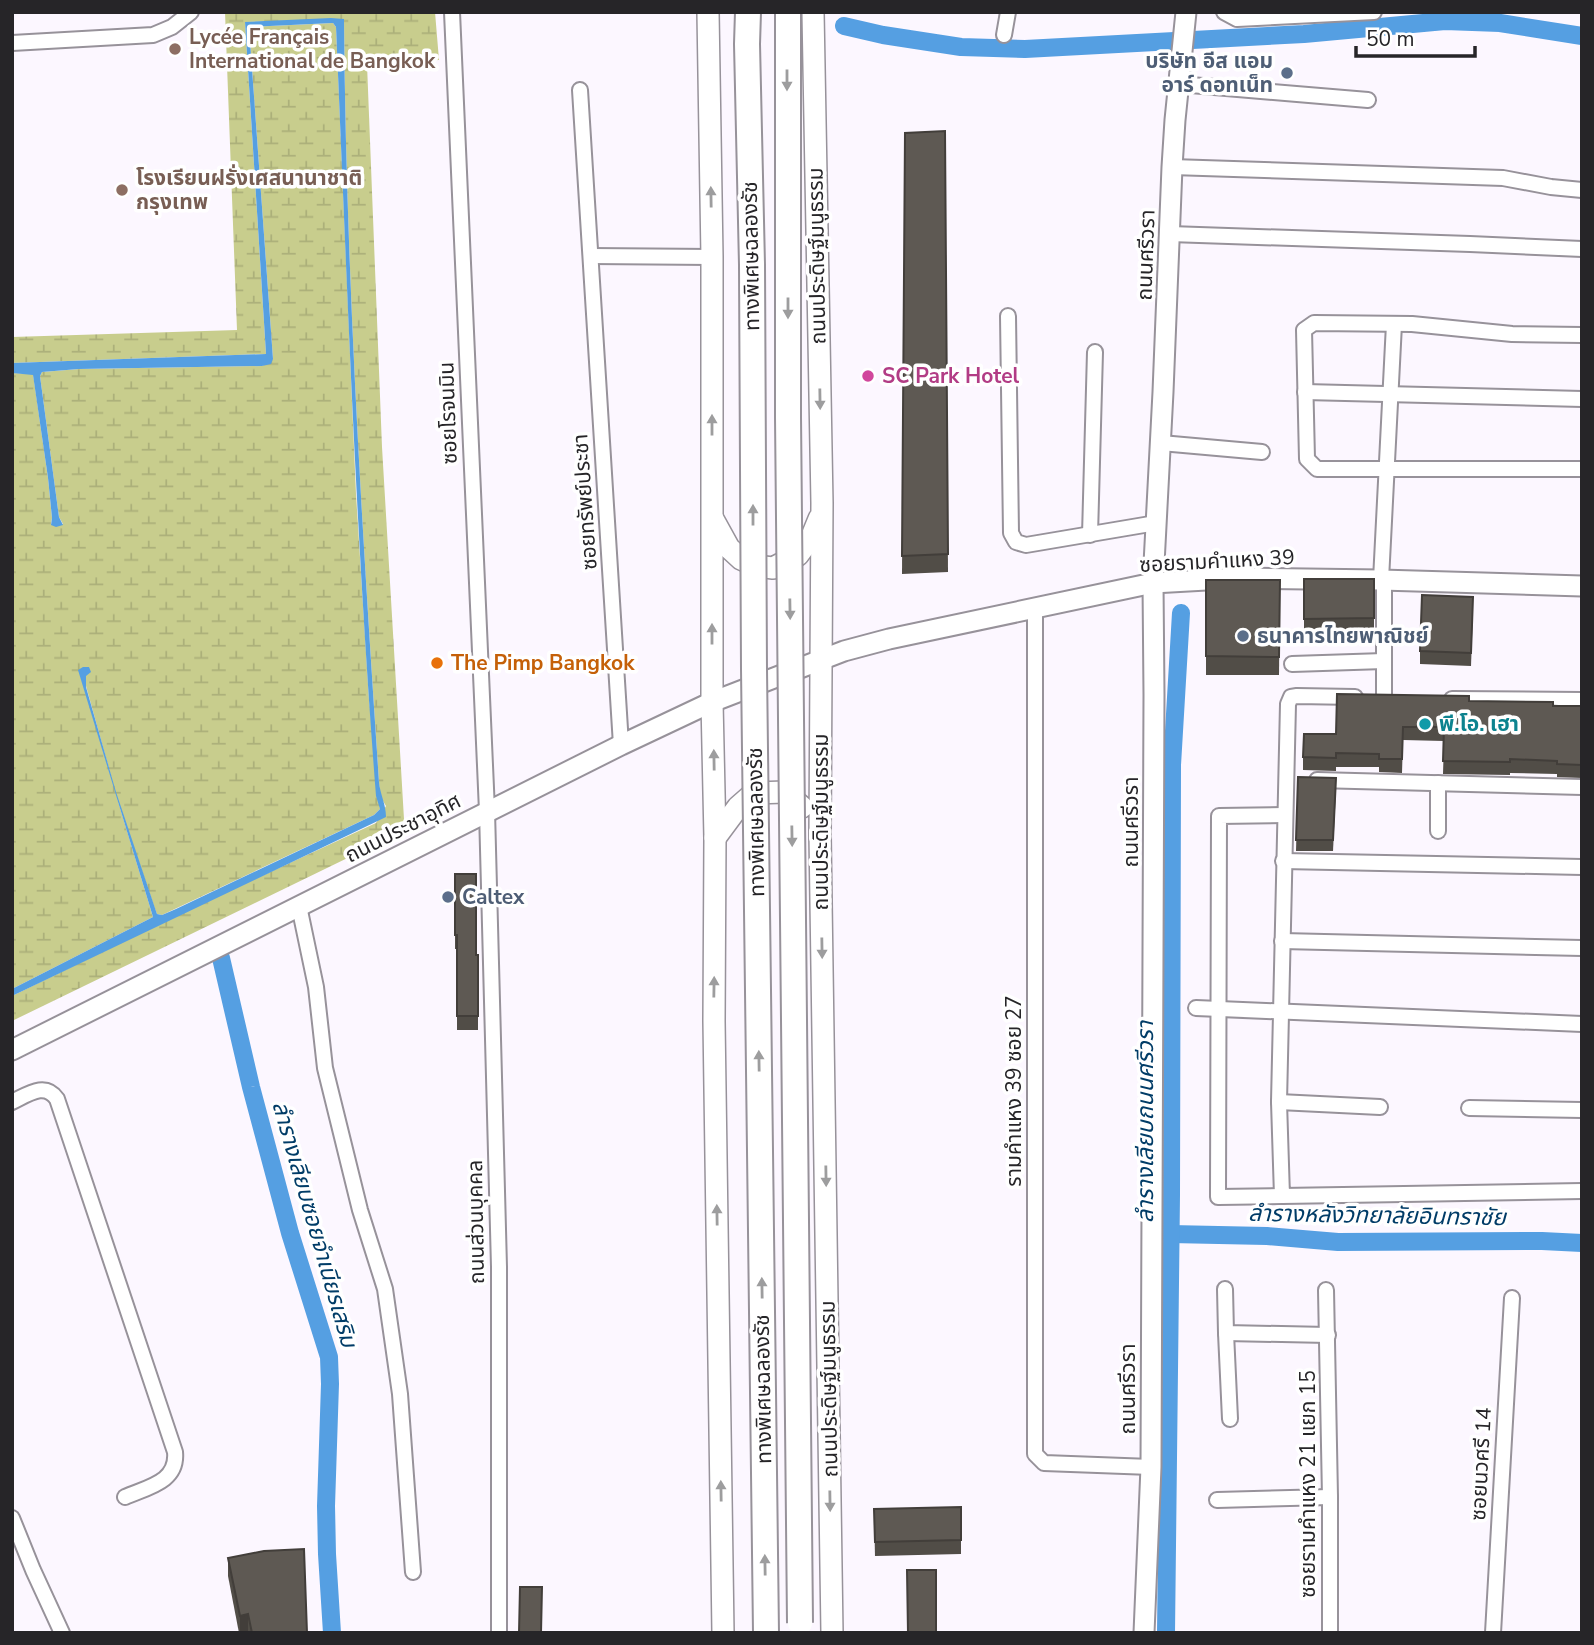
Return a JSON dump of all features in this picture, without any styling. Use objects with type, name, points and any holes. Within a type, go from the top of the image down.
[{"type":"highway","name":"ทางพิเศษฉลองรัช","points":[[748,12],[766,1633]]},
{"type":"highway","name":"ทางพิเศษฉลองรัช","points":[[788,12],[789,431],[800,1633]]},
{"type":"main road","points":[[708,12],[712,257],[714,1021],[723,1633]]},
{"type":"main road","name":"ถนนประดิษฐ์มนูธรรม","points":[[813,12],[822,510],[820,835],[832,1633]]},
{"type":"main road","name":"ถนนศรีวรา","points":[[1144,1633],[1151,1467],[1153,583],[1172,167],[1186,12]]},
{"type":"main road","points":[[712,517],[729,548],[741,559],[756,566],[774,568],[797,555],[807,545],[822,510]]},
{"type":"main road","name":"ซอยรามคำแหง 39","points":[[821,660],[889,639],[1153,583],[1242,578],[1582,586]]},
{"type":"main road","name":"ถนนประชาอุทิศ","points":[[12,1050],[621,745],[712,702],[821,660]]},
{"type":"main road","points":[[715,838],[738,807],[754,793],[785,792],[810,813],[820,835]]},
{"type":"street","points":[[12,43],[153,35],[172,27],[191,12]]},
{"type":"street","name":"ซอยโรจนมิน","points":[[452,12],[488,811]]},
{"type":"street","points":[[1004,35],[1008,12]]},
{"type":"street","points":[[1224,12],[1237,19],[1374,12]]},
{"type":"street","points":[[1179,84],[1368,100]]},
{"type":"street","name":"ซอยทรัพย์ประชา","points":[[580,90],[621,745]]},
{"type":"street","points":[[1172,167],[1503,178],[1582,190]]},
{"type":"street","points":[[1170,234],[1582,249]]},
{"type":"street","points":[[591,256],[712,257]]},
{"type":"street","points":[[1007,316],[1011,533],[1016,542],[1026,545],[1156,523]]},
{"type":"street","points":[[1582,335],[1512,334],[1394,324],[1314,323],[1304,330],[1307,459],[1317,469],[1582,469]]},
{"type":"street","points":[[1282,1196],[1279,1102],[1288,704],[1291,697],[1297,696],[1390,698],[1384,661],[1382,580],[1394,324]]},
{"type":"street","points":[[1090,535],[1095,352]]},
{"type":"street","points":[[1305,392],[1582,400]]},
{"type":"street","points":[[1161,443],[1262,452]]},
{"type":"street","name":"รามคำแหง 39 ซอย 27","points":[[1035,608],[1035,1454],[1044,1464],[1151,1467]]},
{"type":"street","points":[[1292,664],[1384,661]]},
{"type":"street","points":[[1437,699],[1582,700]]},
{"type":"street","points":[[1285,779],[1582,787]]},
{"type":"street","points":[[1438,783],[1438,831]]},
{"type":"street","name":"ถนนส่วนบุคคล","points":[[488,811],[499,1267],[499,1633]]},
{"type":"street","points":[[1284,815],[1219,816],[1218,1198],[1582,1191]]},
{"type":"street","points":[[1283,861],[1582,867]]},
{"type":"street","points":[[299,906],[316,987],[325,1068],[360,1210],[385,1289],[400,1394],[413,1572]]},
{"type":"street","points":[[1282,941],[1582,948]]},
{"type":"street","points":[[1196,1008],[1582,1024]]},
{"type":"street","points":[[12,1102],[44,1089],[53,1093],[57,1099],[175,1451],[175,1461],[168,1477],[125,1496]]},
{"type":"street","points":[[1279,1102],[1380,1107]]},
{"type":"street","points":[[1469,1108],[1582,1110]]},
{"type":"street","points":[[1225,1289],[1230,1419]]},
{"type":"street","name":"ซอยรามคำแหง 21 แยก 15","points":[[1326,1290],[1330,1633]]},
{"type":"street","name":"ซอยนวศรี 14","points":[[1493,1633],[1511,1298]]},
{"type":"street","points":[[1226,1334],[1328,1335]]},
{"type":"street","points":[[1217,1500],[1330,1497]]},
{"type":"street","points":[[12,1518],[62,1633]]},
{"type":"green space","points":[[225,12],[435,12],[439,60],[367,64],[382,447],[404,819],[401,832],[12,1021],[12,996],[188,910],[376,823],[386,806],[380,796],[356,401],[344,20],[245,22],[266,354],[12,363],[12,337],[237,330]]},
{"type":"green space","points":[[333,23],[336,27],[356,494],[369,700],[380,809],[374,815],[162,915],[157,914],[117,798],[153,917],[12,989],[12,373],[33,374],[48,478],[51,524],[63,524],[59,517],[40,376],[42,372],[262,366],[273,359],[249,27]],"holes":[[[79,671],[86,676],[86,686],[113,783]]]},
{"type":"water","points":[[344,19],[356,401],[379,782],[386,817],[12,996],[12,989],[153,917],[78,670],[83,667],[89,667],[91,672],[86,676],[86,687],[116,792],[157,914],[162,915],[176,909],[374,815],[380,809],[376,796],[363,604],[336,27],[333,23],[249,27],[273,359],[271,364],[42,372],[40,376],[59,517],[63,525],[56,527],[51,525],[48,478],[33,375],[12,373],[12,363],[266,354],[245,22]]},
{"type":"building","name":"SC Park Hotel","points":[[945,131],[948,554],[902,556],[905,133]]},
{"type":"building","points":[[1304,579],[1374,579],[1374,618],[1304,619]]},
{"type":"building","name":"ธนาคารไทยพาณิชย์","points":[[1206,580],[1280,580],[1279,657],[1206,656]]},
{"type":"building","points":[[1422,595],[1473,597],[1471,653],[1420,651]]},
{"type":"building","points":[[1337,694],[1469,696],[1469,701],[1553,702],[1553,706],[1582,706],[1582,765],[1510,759],[1510,762],[1443,761],[1444,727],[1403,727],[1402,759],[1379,759],[1379,754],[1336,753],[1336,758],[1303,757],[1304,734],[1336,734]]},
{"type":"building","points":[[1298,777],[1336,778],[1333,840],[1296,840]]},
{"type":"building","points":[[455,874],[476,874],[478,1016],[457,1016]]},
{"type":"building","points":[[961,1507],[961,1540],[875,1542],[874,1509]]},
{"type":"building","points":[[304,1549],[307,1633],[252,1633],[248,1614],[240,1616],[228,1558],[264,1551]]},
{"type":"building","points":[[907,1570],[936,1570],[936,1633],[908,1633]]},
{"type":"building","points":[[520,1587],[542,1587],[541,1633],[519,1633]]},
{"type":"waterway","points":[[844,26],[961,47],[1025,49],[1304,34],[1445,21],[1500,23],[1582,36]]},
{"type":"waterway","name":"ลำรางเลียบถนนศรีวรา","points":[[1166,1633],[1172,765],[1181,613]]},
{"type":"waterway","name":"ลำรางเลียบซอยจำเนียรเสริม","points":[[221,958],[251,1087],[290,1233],[329,1357],[326,1506],[332,1633]]},
{"type":"waterway","name":"ลำรางหลังวิทยาลัยอินทราชัย","points":[[1170,1234],[1267,1236],[1338,1242],[1582,1243]]},
{"type":"place","name":"Lycée Français International de Bangkok","points":[[175,49]]},
{"type":"place","name":"บริษัท อีส แอม อาร์ ดอทเน็ท","points":[[1287,73]]},
{"type":"place","name":"โรงเรียนฝรั่งเศสนานาชาติ กรุงเทพ","points":[[122,190]]},
{"type":"place","name":"SC Park Hotel","points":[[868,376]]},
{"type":"place","name":"ธนาคารไทยพาณิชย์","points":[[1243,636]]},
{"type":"place","name":"The Pimp Bangkok","points":[[437,663]]},
{"type":"place","name":"พี.โอ. เฮา","points":[[1425,724]]},
{"type":"place","name":"Caltex","points":[[448,897]]}]
